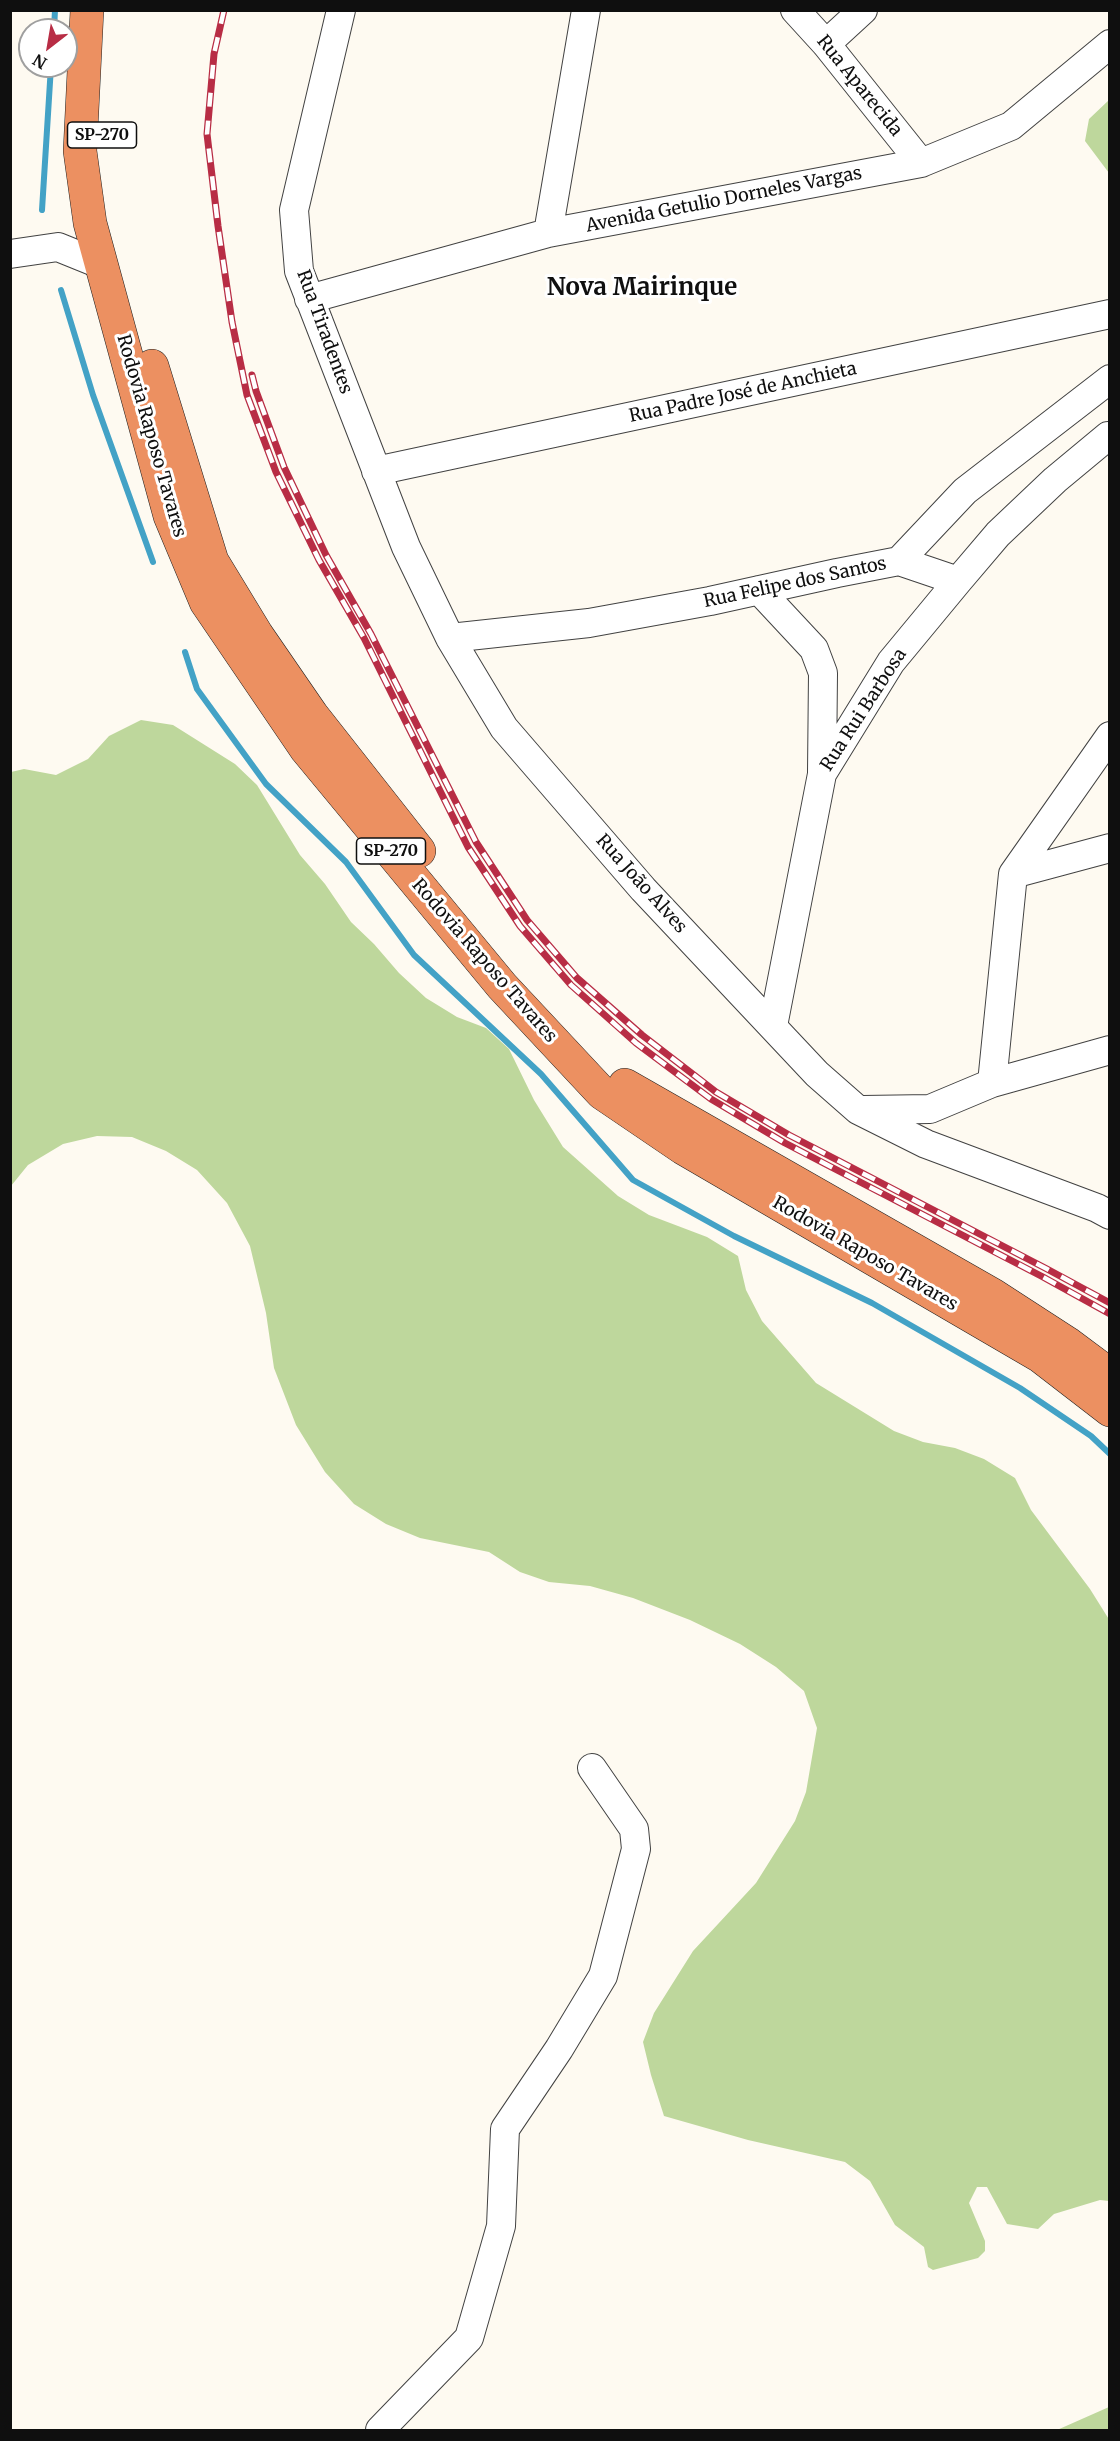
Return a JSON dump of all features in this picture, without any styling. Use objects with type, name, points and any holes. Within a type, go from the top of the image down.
[{"type":"highway","name":"Rodovia Raposo Tavares","points":[[87,10],[80,151],[88,208],[100,264],[170,516],[206,602],[306,748],[502,986],[602,1093],[683,1148],[1040,1356],[1110,1410]]},
{"type":"highway","name":"Rodovia Raposo Tavares","points":[[111,10],[104,32],[102,168],[120,258],[212,561],[257,635],[312,715],[510,966],[614,1078],[993,1295],[1068,1343],[1110,1375]]},
{"type":"street","name":"Rua Tiradentes","points":[[341,10],[294,210],[299,271],[406,547],[450,638]]},
{"type":"street","points":[[548,233],[586,10]]},
{"type":"street","name":"Rua Aparecida","points":[[795,10],[826,44],[921,163]]},
{"type":"street","points":[[826,44],[863,10]]},
{"type":"street","name":"Avenida Getulio Dorneles Vargas","points":[[309,299],[548,233],[921,163],[1011,126],[1110,44]]},
{"type":"street","points":[[58,247],[88,208]]},
{"type":"street","points":[[10,254],[58,247],[100,264]]},
{"type":"street","name":"Rua Padre José de Anchieta","points":[[376,471],[1110,314]]},
{"type":"street","name":"Rua Felipe dos Santos","points":[[450,638],[569,626],[710,602],[899,561],[965,491],[1110,379]]},
{"type":"street","name":"Rua Rui Barbosa","points":[[772,1026],[822,774],[891,662],[958,581],[998,534],[1055,480],[1108,436]]},
{"type":"street","points":[[899,561],[958,581]]},
{"type":"street","points":[[759,590],[814,649],[823,672],[825,702],[822,774]]},
{"type":"street","name":"Rua João Alves","points":[[450,638],[504,728],[643,889],[817,1074],[858,1110],[926,1144],[1097,1208],[1110,1215]]},
{"type":"street","points":[[992,1083],[1013,874],[1110,735]]},
{"type":"street","points":[[1013,874],[1110,848]]},
{"type":"street","points":[[858,1110],[930,1109],[992,1083],[1110,1050]]},
{"type":"street","points":[[380,2430],[469,2338],[501,2226],[505,2129],[559,2049],[603,1976],[636,1849],[634,1829],[592,1768]]},
{"type":"green space","points":[[1109,100],[1109,173],[1085,141],[1089,119]]},
{"type":"green space","points":[[141,720],[173,725],[235,764],[257,785],[300,855],[325,884],[351,922],[399,973],[426,998],[457,1017],[486,1028],[509,1049],[534,1100],[563,1147],[618,1196],[649,1215],[707,1237],[738,1256],[746,1290],[762,1321],[816,1383],[894,1431],[923,1442],[955,1448],[984,1459],[1015,1478],[1031,1510],[1090,1589],[1110,1621],[1109,2201],[1100,2200],[1054,2214],[1038,2229],[1007,2224],[987,2187],[977,2187],[969,2203],[985,2241],[985,2251],[978,2258],[933,2270],[928,2267],[924,2247],[895,2225],[870,2181],[845,2162],[748,2140],[664,2116],[643,2042],[654,2013],[693,1951],[756,1883],[795,1821],[806,1792],[817,1728],[804,1691],[776,1667],[740,1644],[690,1620],[633,1598],[590,1586],[549,1582],[520,1572],[489,1552],[420,1538],[386,1524],[354,1504],[325,1472],[296,1425],[274,1368],[266,1313],[250,1246],[227,1203],[197,1170],[166,1151],[132,1137],[97,1136],[63,1144],[28,1165],[11,1186],[11,772],[24,769],[56,775],[88,759],[109,736]]},
{"type":"green space","points":[[1109,2407],[1109,2430],[1057,2430]]},
{"type":"waterway","points":[[55,10],[55,18]]},
{"type":"waterway","points":[[42,210],[50,78]]},
{"type":"waterway","points":[[61,290],[93,395],[153,562]]},
{"type":"waterway","points":[[185,652],[197,689],[266,784],[346,862],[414,955],[541,1074],[633,1180],[734,1236],[872,1303],[1020,1388],[1091,1436],[1110,1454]]},
{"type":"railway","points":[[224,10],[214,54],[207,134],[232,322],[247,395],[276,472],[319,560],[364,638],[468,847],[520,926],[571,985],[636,1043],[711,1099],[785,1143],[1110,1314]]},
{"type":"railway","points":[[252,375],[284,467],[326,555],[371,634],[476,842],[527,920],[577,978],[642,1035],[716,1092],[789,1135],[1110,1303]]},
{"type":"district","name":"Nova Mairinque","points":[[642,288]]}]
